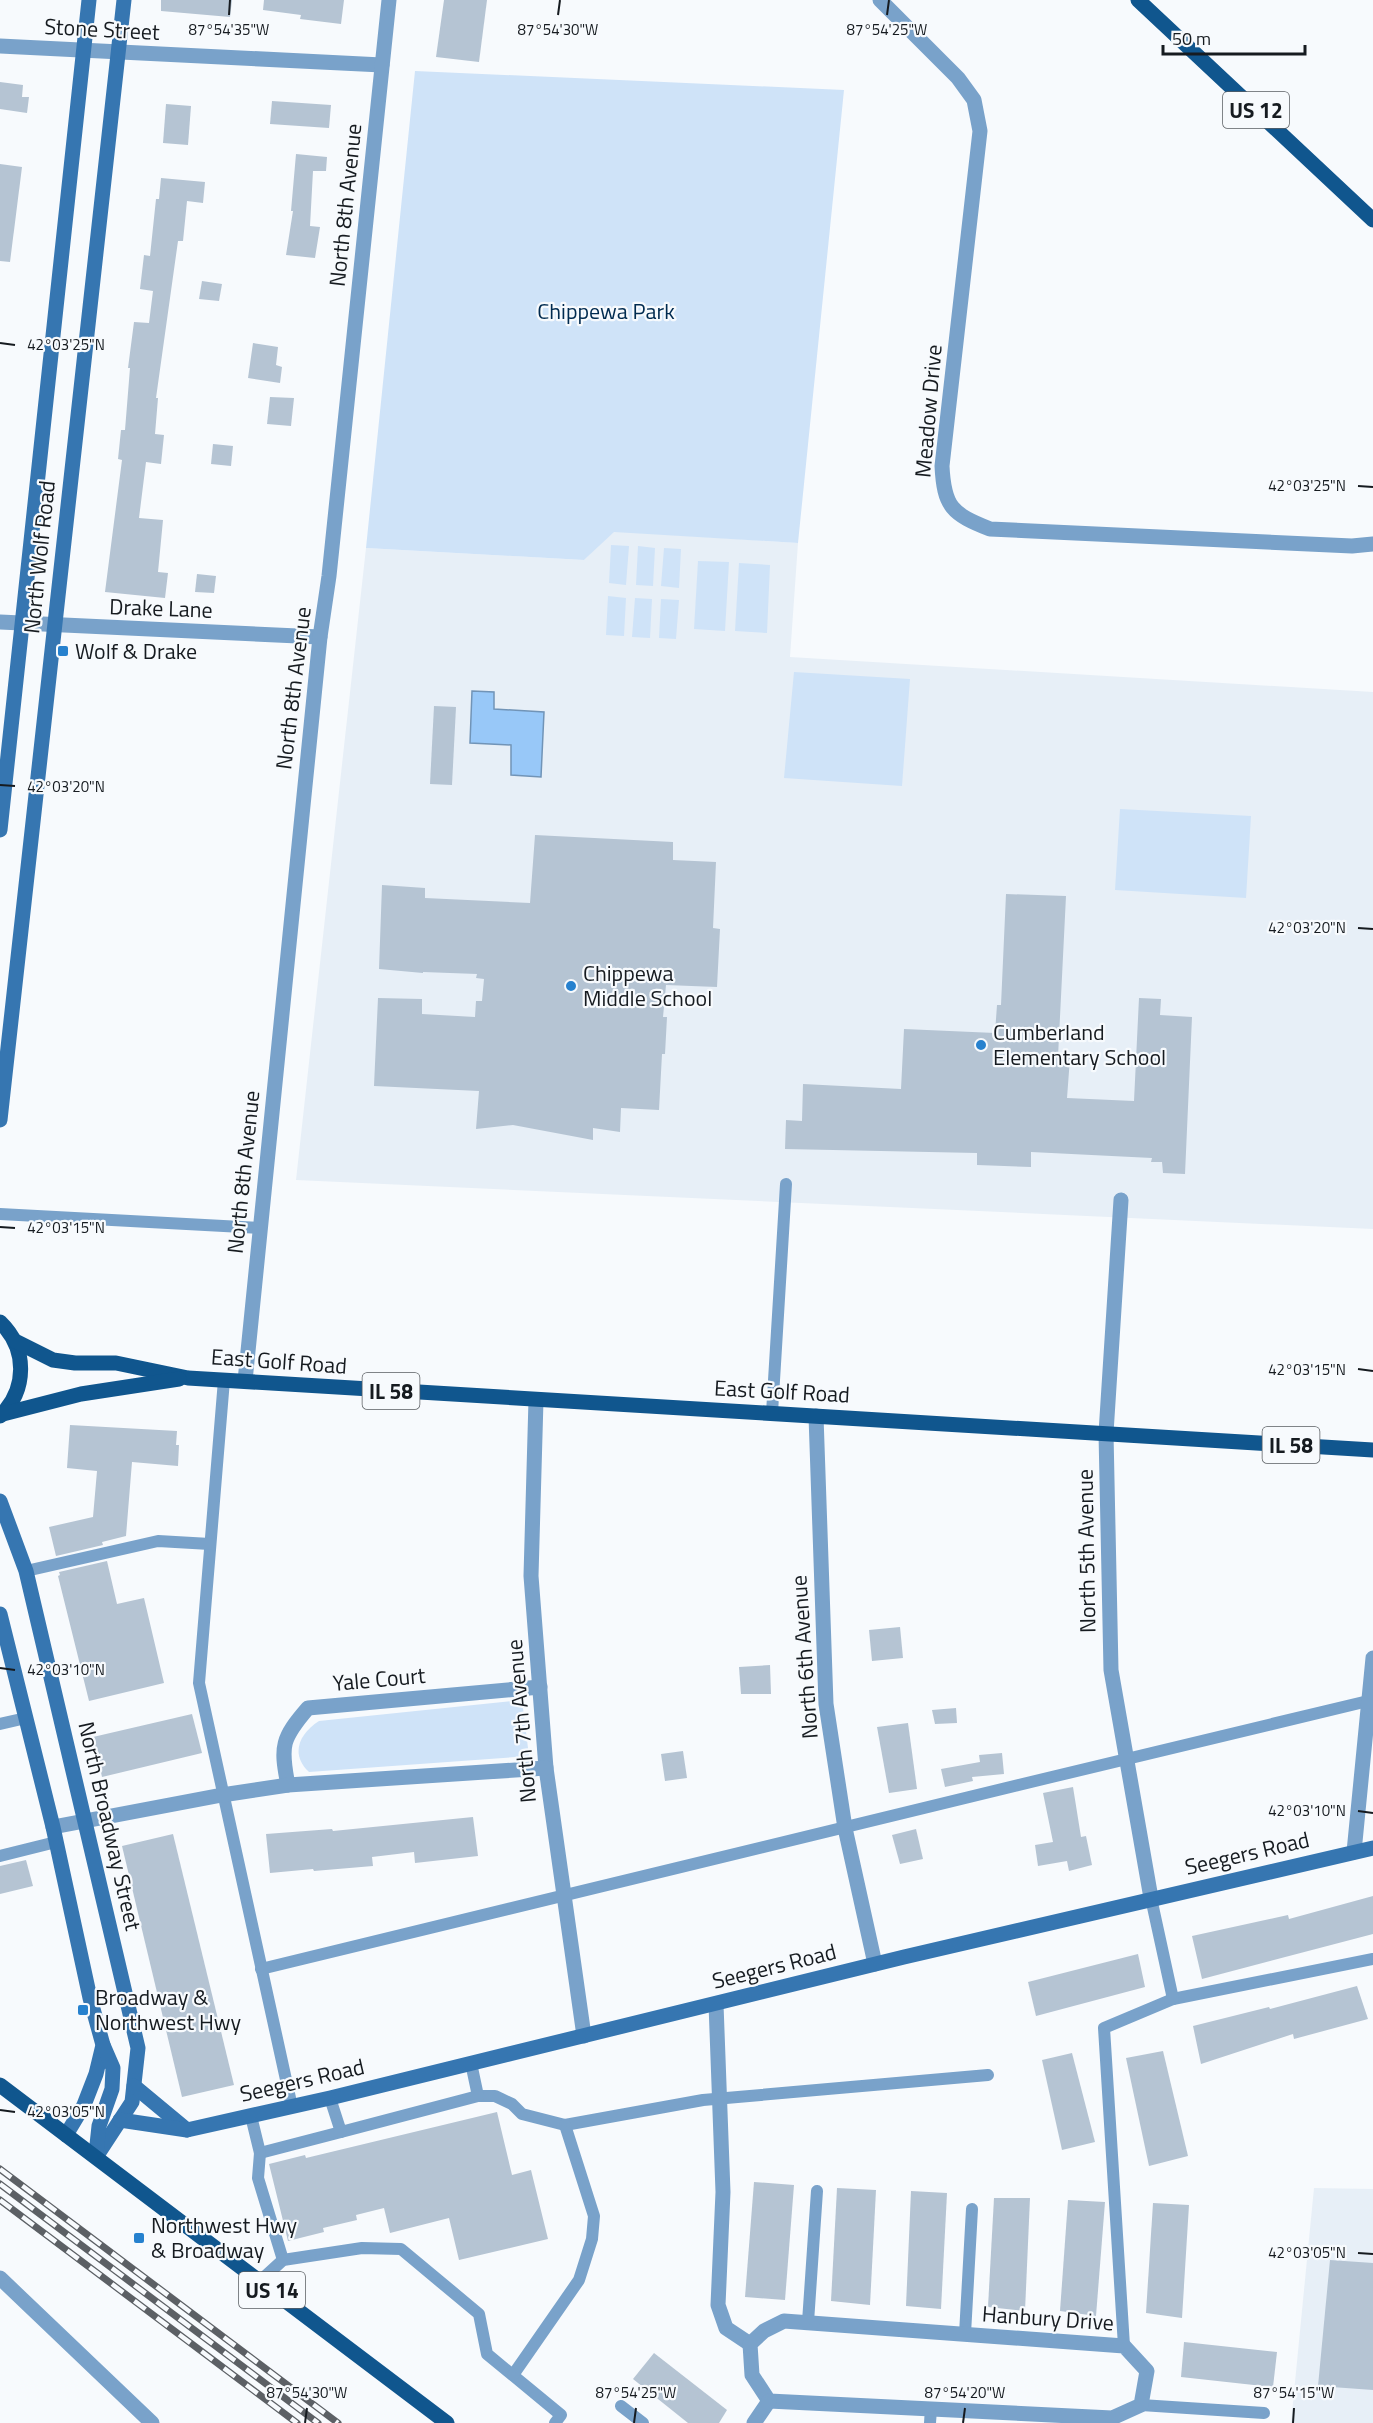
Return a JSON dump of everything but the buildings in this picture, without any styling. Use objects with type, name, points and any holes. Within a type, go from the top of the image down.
[{"type":"main road","name":"US 12","points":[[1138,0],[1373,220]]},
{"type":"main road","name":"IL 58","points":[[0,1322],[15,1341],[21,1360],[21,1379],[15,1398],[1,1415]]},
{"type":"main road","name":"East Golf Road","points":[[15,1341],[53,1360],[75,1363],[116,1363],[188,1378],[1373,1450]]},
{"type":"main road","name":"East Golf Road","points":[[1,1415],[81,1394],[188,1378]]},
{"type":"main road","name":"US 14","points":[[0,2085],[447,2423]]},
{"type":"street","name":"North Wolf Road","points":[[0,830],[24,624],[89,0]]},
{"type":"street","name":"North Wolf Road","points":[[0,1120],[124,0]]},
{"type":"street","name":"North 8th Avenue","points":[[245,1381],[320,637],[330,576],[389,0]]},
{"type":"street","name":"Meadow Drive","points":[[880,0],[958,78],[974,100],[980,131],[942,466],[944,489],[951,507],[968,521],[990,529],[1352,546],[1373,544]]},
{"type":"street","name":"Stone Street","points":[[0,46],[382,65]]},
{"type":"street","name":"Drake Lane","points":[[0,622],[320,637]]},
{"type":"street","name":"North 5th Avenue","points":[[1121,1200],[1106,1433],[1111,1671],[1151,1898]]},
{"type":"street","name":"North 7th Avenue","points":[[536,1400],[531,1576],[546,1768],[562,1894],[584,2036]]},
{"type":"street","name":"North 6th Avenue","points":[[816,1416],[825,1704],[845,1828],[874,1964]]},
{"type":"street","name":"North Broadway Street","points":[[0,1501],[26,1571],[87,1822],[138,2048],[132,2102],[96,2157]]},
{"type":"street","points":[[1,1624],[6,1665],[26,1718],[55,1835],[90,1998],[112,2068],[111,2089],[99,2126],[96,2157]]},
{"type":"street","points":[[1354,1852],[1373,1658]]},
{"type":"street","name":"Yale Court","points":[[288,1785],[282,1758],[289,1730],[308,1708],[540,1687]]},
{"type":"street","points":[[55,1835],[87,1822],[222,1795],[288,1785],[546,1768]]},
{"type":"street","name":"Seegers Road","points":[[120,2120],[187,2130],[330,2098],[1151,1898],[1373,1848]]},
{"type":"street","points":[[716,2004],[723,2192],[718,2305],[726,2328],[750,2344],[752,2375],[769,2401]]},
{"type":"street","points":[[66,2135],[84,2105],[96,2074],[103,2045]]},
{"type":"street","points":[[134,2086],[187,2130]]},
{"type":"street","points":[[0,2278],[152,2423]]},
{"type":"street","name":"Hanbury Drive","points":[[750,2344],[764,2331],[784,2320],[1124,2346],[1147,2371],[1141,2405]]},
{"type":"street","points":[[769,2401],[930,2416],[1086,2420],[1112,2418],[1141,2405]]},
{"type":"street","points":[[754,2423],[769,2401]]},
{"type":"lane","points":[[772,1413],[786,1184]]},
{"type":"lane","points":[[0,1214],[260,1228]]},
{"type":"lane","points":[[224,1380],[199,1683],[292,2107]]},
{"type":"lane","points":[[26,1571],[158,1541],[210,1544]]},
{"type":"lane","points":[[261,1969],[562,1894],[1127,1761],[1368,1701]]},
{"type":"lane","points":[[0,1724],[26,1718]]},
{"type":"lane","points":[[0,1856],[55,1835]]},
{"type":"lane","points":[[1151,1898],[1173,1999]]},
{"type":"lane","points":[[1124,2346],[1104,2028],[1173,1999],[1373,1959]]},
{"type":"lane","points":[[471,2063],[478,2096]]},
{"type":"lane","points":[[260,2153],[478,2096],[495,2096],[512,2104],[522,2114],[565,2125],[719,2098],[988,2075]]},
{"type":"lane","points":[[330,2098],[341,2132]]},
{"type":"lane","points":[[251,2116],[260,2153],[258,2178],[283,2260]]},
{"type":"lane","points":[[513,2375],[579,2280],[592,2239],[594,2216],[565,2125]]},
{"type":"lane","points":[[808,2322],[817,2191]]},
{"type":"lane","points":[[965,2334],[972,2209]]},
{"type":"lane","points":[[261,2282],[283,2260],[362,2248],[401,2249],[479,2314],[487,2354],[561,2415],[555,2423]]},
{"type":"lane","points":[[1141,2405],[1264,2413]]},
{"type":"lane","points":[[621,2406],[643,2423]]},
{"type":"shaded area","points":[[614,531],[798,543],[790,657],[1373,692],[1373,1229],[296,1180],[366,548],[584,560]]},
{"type":"shaded area","points":[[1314,2188],[1373,2189],[1373,2423],[1291,2423]]},
{"type":"green space","name":"Chippewa Park","points":[[415,71],[844,90],[798,543],[614,532],[584,560],[366,548]]},
{"type":"green space","points":[[611,545],[629,546],[626,585],[609,583]]},
{"type":"green space","points":[[638,546],[655,548],[653,586],[636,585]]},
{"type":"green space","points":[[664,548],[681,549],[679,588],[661,586]]},
{"type":"green space","points":[[698,561],[729,562],[725,631],[694,629]]},
{"type":"green space","points":[[739,563],[770,565],[767,633],[735,631]]},
{"type":"green space","points":[[608,596],[626,598],[624,636],[606,635]]},
{"type":"green space","points":[[635,598],[652,599],[650,638],[632,637]]},
{"type":"green space","points":[[661,599],[679,600],[676,639],[659,638]]},
{"type":"green space","points":[[794,672],[910,679],[902,786],[784,778]]},
{"type":"green space","points":[[1120,809],[1251,816],[1246,898],[1115,890]]},
{"type":"green space","points":[[522,1700],[529,1756],[309,1772],[300,1758],[299,1745],[302,1738],[319,1721]]},
{"type":"water","points":[[472,691],[494,692],[494,709],[544,712],[541,777],[511,775],[511,745],[470,743]]},
{"type":"railway","points":[[0,2169],[338,2423]]},
{"type":"railway","points":[[0,2184],[318,2423]]},
{"type":"railway","points":[[0,2200],[297,2423]]},
{"type":"place","name":"Wolf & Drake","points":[[63,651]]},
{"type":"place","name":"Chippewa Middle School","points":[[571,986]]},
{"type":"place","name":"Cumberland Elementary School","points":[[981,1045]]},
{"type":"place","name":"Broadway & Northwest Hwy","points":[[83,2010]]},
{"type":"place","name":"Northwest Hwy & Broadway","points":[[139,2238]]}]
